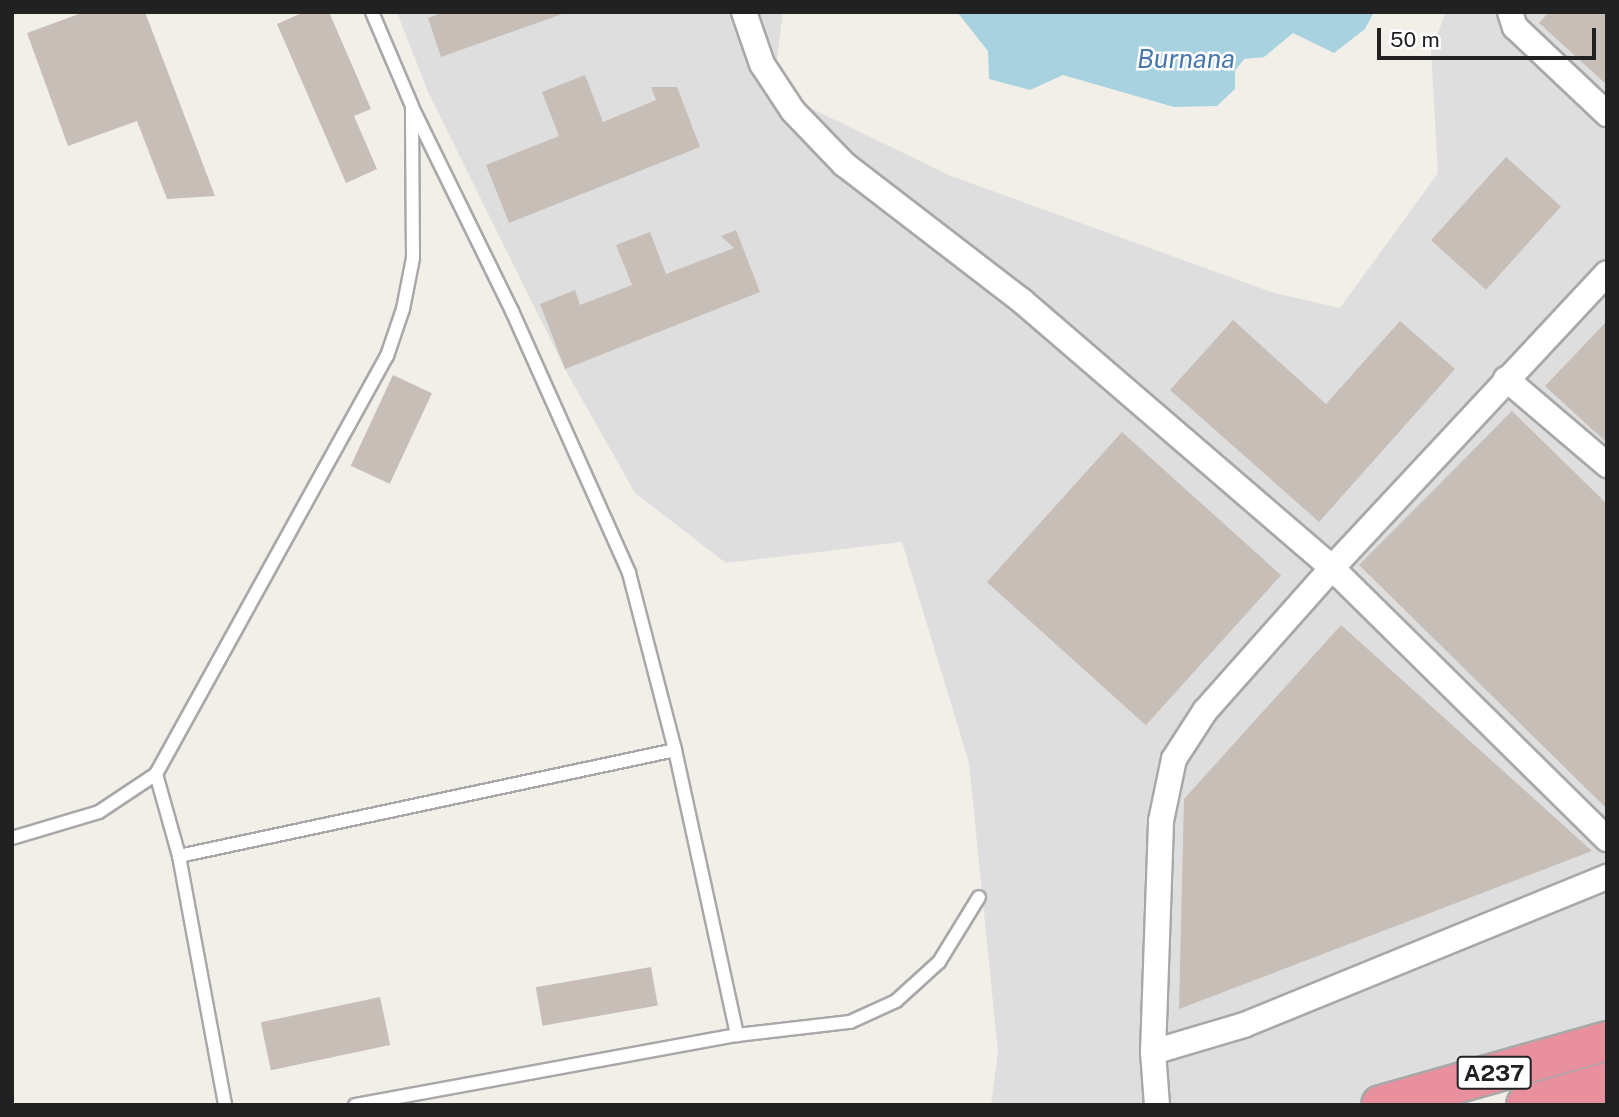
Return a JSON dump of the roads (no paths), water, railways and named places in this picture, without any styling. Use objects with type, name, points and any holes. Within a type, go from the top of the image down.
[{"type":"highway","name":"A237","points":[[1381,1105],[1607,1041]]},
{"type":"highway","name":"A237","points":[[1526,1105],[1607,1082]]},
{"type":"street","points":[[744,12],[762,64],[793,111],[844,164],[1022,300],[1332,568],[1607,839]]},
{"type":"street","points":[[1510,12],[1515,27],[1607,114]]},
{"type":"street","points":[[1157,1105],[1153,1052],[1160,821],[1174,759],[1205,711],[1332,568],[1607,273]]},
{"type":"street","points":[[1506,379],[1607,465]]},
{"type":"street","points":[[1153,1052],[1244,1025],[1607,877]]},
{"type":"lane","points":[[372,12],[412,106],[512,311],[629,573],[676,750],[737,1035]]},
{"type":"lane","points":[[12,838],[99,812],[156,774],[387,356],[403,309],[413,258],[412,106]]},
{"type":"lane","points":[[179,856],[676,750]]},
{"type":"lane","points":[[156,774],[179,856],[225,1105]]},
{"type":"lane","points":[[355,1105],[737,1035],[850,1022],[896,1001],[939,962],[979,897]]},
{"type":"water","name":"Burnana","points":[[957,12],[1374,12],[1365,29],[1334,53],[1293,33],[1264,57],[1244,59],[1235,71],[1235,89],[1217,106],[1174,107],[1063,75],[1030,90],[989,79],[988,51]]}]
